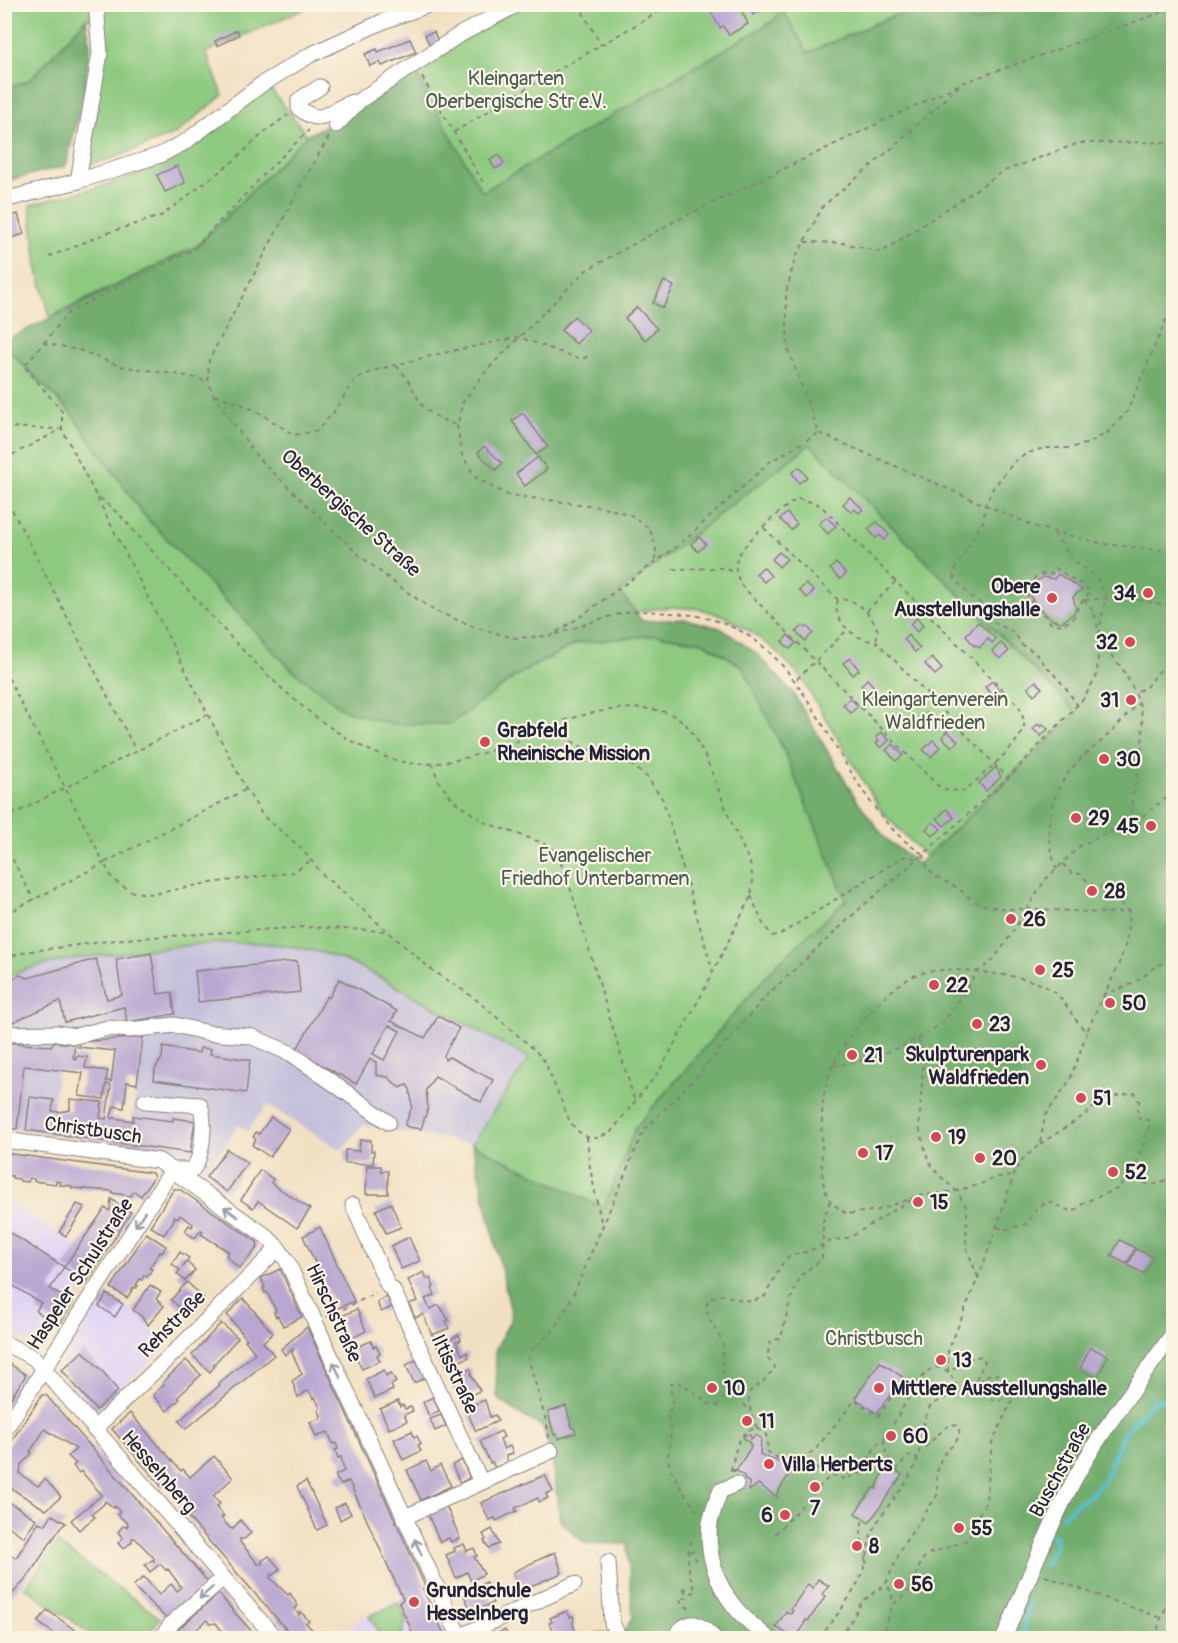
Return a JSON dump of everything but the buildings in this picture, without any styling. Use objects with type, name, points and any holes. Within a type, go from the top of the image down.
[{"type":"street","points":[[78,181],[100,53],[96,4]]},
{"type":"street","points":[[4,200],[78,181],[160,155],[185,142],[262,84],[310,55],[384,21],[431,4]]},
{"type":"street","points":[[336,125],[360,100],[459,35],[518,4]]},
{"type":"street","points":[[320,87],[299,100],[299,108],[307,115],[316,117],[328,115],[348,103],[360,100]]},
{"type":"street","points":[[4,1034],[57,1032],[75,1036],[108,1028],[129,1030],[176,1025],[209,1033],[250,1036],[292,1054],[388,1122]]},
{"type":"street","points":[[145,1101],[200,1105],[204,1116],[197,1163],[192,1170],[172,1170]]},
{"type":"street","name":"Christbusch","points":[[4,1140],[159,1161],[172,1170]]},
{"type":"street","name":"Hirschstraße","points":[[172,1170],[266,1236],[278,1248],[292,1271],[460,1638],[574,1584]]},
{"type":"street","name":"Haspeler Schulstraße","points":[[4,1431],[172,1170]]},
{"type":"street","name":"Iltisstraße","points":[[353,1205],[481,1482]]},
{"type":"street","name":"Rehstraße","points":[[94,1429],[278,1248]]},
{"type":"street","name":"Buschstraße","points":[[1004,1638],[1074,1480],[1173,1332]]},
{"type":"street","name":"Hesselnberg","points":[[4,1342],[34,1358],[275,1638]]},
{"type":"street","points":[[405,1517],[550,1451]]},
{"type":"street","points":[[736,1484],[720,1491],[710,1521],[709,1545],[717,1576],[726,1595],[735,1607],[768,1638]]},
{"type":"street","points":[[608,1562],[612,1623],[620,1638]]},
{"type":"street","points":[[161,1638],[172,1623],[223,1578]]},
{"type":"street","points":[[677,1638],[678,1632],[689,1624],[698,1624],[714,1638]]},
{"type":"path","points":[[578,4],[601,45]]},
{"type":"path","points":[[454,132],[672,4]]},
{"type":"path","points":[[656,561],[656,548],[650,529],[631,515],[603,507],[508,495],[476,478],[462,455],[457,426],[463,402],[486,371],[585,271],[675,221],[960,84],[1173,8]]},
{"type":"path","points":[[421,75],[484,184]]},
{"type":"path","points":[[960,84],[891,149],[823,206],[795,259],[786,293],[788,349],[819,433],[1036,527],[1105,544],[1173,552]]},
{"type":"path","points":[[49,257],[107,233],[161,216],[231,163],[267,130],[299,108]]},
{"type":"path","points":[[93,492],[120,515],[273,682],[344,736],[372,752],[405,762],[432,762],[473,755],[527,737],[550,725],[632,707],[656,708],[676,716],[687,726],[700,746],[750,863],[753,880],[751,896],[713,974],[660,1070],[610,1132],[597,1138],[587,1137],[579,1132],[570,1122],[545,1062],[535,1050],[473,997],[432,970],[324,876],[309,861],[299,846],[263,816],[246,789],[93,492],[62,429],[62,411],[24,366],[69,312],[96,296],[134,280],[194,249],[273,165],[308,132],[316,117]]},
{"type":"path","points":[[44,343],[79,350],[120,366],[177,374],[208,382],[209,360],[303,181],[336,125]]},
{"type":"path","points":[[804,242],[843,243],[882,252],[1004,171],[1079,143],[1173,142]]},
{"type":"path","points":[[1078,706],[1065,687],[1033,651],[1022,645],[1015,634],[993,622],[982,604],[971,597],[953,576],[984,520],[985,505],[993,488],[1015,461],[1028,453],[1044,448],[1070,448],[1089,443],[1107,433],[1127,412],[1173,302]]},
{"type":"path","points":[[214,396],[226,398],[248,408],[294,435],[316,431],[333,413],[355,379],[376,370],[438,354],[519,338],[576,358],[585,358],[588,355]]},
{"type":"path","points":[[396,366],[403,372],[424,407],[434,416],[457,426]]},
{"type":"path","name":"Oberbergische Straße","points":[[208,382],[214,396],[258,458],[359,555],[433,610],[477,628],[514,638],[550,636],[602,602],[679,545],[771,461],[819,433]]},
{"type":"path","points":[[4,426],[62,429]]},
{"type":"path","points":[[4,459],[62,429]]},
{"type":"path","points":[[4,494],[136,751]]},
{"type":"path","points":[[798,499],[816,503],[1019,706],[1024,724],[1022,732],[994,763],[963,791],[947,790],[937,785],[742,586],[735,572],[737,558],[741,550],[764,528],[789,503],[798,499]]},
{"type":"path","points":[[764,528],[838,600]]},
{"type":"path","points":[[550,1451],[547,1424],[528,1358],[531,1351],[555,1329],[573,1295],[644,1130],[698,1076],[766,996],[864,905],[919,859],[1008,778],[1078,706],[1097,675],[1099,633],[1106,597],[1097,578],[1071,558],[1053,532]]},
{"type":"path","points":[[673,569],[722,568],[735,572]]},
{"type":"path","points":[[1055,568],[1091,591],[1084,600],[1073,619],[1068,623],[1056,625],[1051,623],[1031,603],[1028,592],[1032,580],[1042,574],[1052,574],[1055,568]]},
{"type":"path","points":[[866,612],[896,581]]},
{"type":"path","points":[[1084,600],[1125,597],[1173,607]]},
{"type":"path","points":[[838,600],[847,599],[866,612],[878,631],[876,641]]},
{"type":"path","points":[[838,600],[836,606],[839,619],[863,640],[876,641],[1008,778]]},
{"type":"path","points":[[1084,600],[1094,612],[1106,649],[1122,668],[1140,702],[1143,748],[1131,803],[1130,822]]},
{"type":"path","points":[[550,636],[631,612],[692,613],[719,620],[755,640],[796,680],[868,801],[909,845],[924,854],[926,866],[934,876],[958,888],[975,902],[1002,907],[1099,914],[1130,911]]},
{"type":"path","points":[[796,680],[848,628]]},
{"type":"path","points":[[1136,692],[1145,688],[1173,654]]},
{"type":"path","points":[[4,670],[113,880],[133,892],[154,894],[202,884],[294,872],[309,861]]},
{"type":"path","points":[[1057,869],[1051,855],[1049,839],[1050,807],[1055,794],[1074,766],[1140,702]]},
{"type":"path","points":[[4,819],[207,714]]},
{"type":"path","points":[[550,725],[582,747],[631,765],[647,777],[663,800],[713,974]]},
{"type":"path","points":[[432,762],[439,782],[454,801],[484,822],[543,843],[557,853],[572,893],[635,1102]]},
{"type":"path","points":[[4,915],[246,789]]},
{"type":"path","points":[[833,1065],[883,1055],[918,1039],[947,1017],[977,972],[991,962],[997,954],[1045,880],[1081,845],[1143,816],[1173,792]]},
{"type":"path","points":[[4,843],[34,900]]},
{"type":"path","points":[[751,896],[762,922],[772,936],[781,934],[903,857],[919,859]]},
{"type":"path","points":[[1063,864],[1071,873],[1081,874],[1088,885],[1111,892],[1118,902],[1130,911]]},
{"type":"path","points":[[1040,1144],[1045,1116],[1070,1080],[1087,1032],[1125,947],[1130,911]]},
{"type":"path","points":[[4,958],[25,952],[123,939],[305,927],[387,931]]},
{"type":"path","points":[[1167,963],[1173,956]]},
{"type":"path","points":[[1103,994],[1137,981],[1158,963],[1170,964],[1172,968],[1167,987],[1173,992]]},
{"type":"path","points":[[1014,1176],[998,1176],[956,1191],[918,1196],[879,1210],[846,1214],[830,1201],[824,1188],[821,1123],[823,1098],[833,1065],[858,1026],[884,998],[918,975],[949,968],[1016,977],[1048,988],[1061,998],[1079,1025],[1087,1032]]},
{"type":"path","points":[[918,1039],[924,1054],[919,1127],[928,1160],[965,1204],[967,1211],[966,1247],[978,1277]]},
{"type":"path","points":[[948,1372],[948,1351],[997,1227],[1014,1176],[1021,1161],[1040,1144],[1105,1098],[1135,1093],[1139,1101],[1137,1116],[1140,1119],[1149,1120],[1150,1124],[1136,1170],[1142,1182],[1155,1185],[1173,1173]]},
{"type":"path","points":[[587,1137],[590,1168],[602,1226]]},
{"type":"path","points":[[997,1227],[1004,1230],[1026,1224],[1037,1209],[1047,1202],[1058,1203],[1067,1211],[1074,1212],[1085,1202],[1119,1188],[1128,1173],[1136,1170]]},
{"type":"path","points":[[700,1515],[683,1492],[670,1468],[668,1458],[671,1432],[668,1416],[673,1399],[670,1388],[671,1384],[676,1382],[693,1391],[712,1406],[717,1406],[726,1394],[727,1386],[722,1363],[723,1345],[708,1320],[707,1303],[711,1298],[718,1296],[732,1296],[748,1302],[765,1296],[782,1264],[790,1255],[851,1237],[918,1196]]},
{"type":"path","points":[[830,1201],[823,1222],[822,1259],[801,1275],[790,1301],[782,1338],[771,1341],[767,1357],[775,1367],[762,1383],[750,1391],[756,1428],[766,1434],[768,1452],[780,1460],[801,1458],[815,1450],[855,1400],[878,1416],[901,1383],[914,1392]]},
{"type":"path","points":[[332,1314],[389,1286]]},
{"type":"path","points":[[892,1606],[910,1590],[921,1560],[928,1554],[969,1538],[972,1532],[969,1525],[973,1518],[983,1510],[986,1501],[992,1443],[1013,1398],[1010,1396],[995,1402],[992,1398],[998,1380],[997,1374],[988,1375],[978,1382],[976,1380],[985,1361],[981,1356],[970,1359],[948,1372]]},
{"type":"path","points":[[801,1458],[820,1471],[845,1479],[861,1473],[877,1445],[884,1440],[914,1392],[932,1369],[940,1368],[948,1372],[956,1384],[955,1391],[948,1398],[931,1407],[927,1414],[915,1467],[872,1530],[866,1564],[851,1596],[820,1638]]},
{"type":"path","points":[[727,1386],[735,1381],[738,1382],[740,1399],[752,1414]]},
{"type":"path","points":[[841,1638],[862,1602],[886,1583],[890,1569],[903,1545],[938,1494],[935,1478],[941,1457],[957,1440],[960,1431],[958,1426],[952,1424],[926,1446],[921,1446]]},
{"type":"path","points":[[736,1484],[730,1471],[741,1435],[756,1428]]},
{"type":"path","points":[[884,1440],[885,1450],[895,1470],[911,1455],[918,1458]]},
{"type":"path","points":[[775,1534],[832,1474]]},
{"type":"path","points":[[863,1519],[859,1530],[866,1564]]},
{"type":"path","points":[[690,1614],[689,1608],[680,1598],[688,1597],[682,1587],[693,1593],[696,1592],[689,1577],[688,1560],[690,1542],[696,1532]]},
{"type":"path","points":[[1029,1578],[1161,1618]]},
{"type":"path","points":[[877,1590],[884,1587],[889,1588],[892,1595],[892,1606],[882,1638]]},
{"type":"path","points":[[1155,1638],[1173,1592]]},
{"type":"path","points":[[885,1628],[892,1632],[893,1638]]},
{"type":"shaded area","points":[[276,944],[318,952],[359,966],[529,1059],[472,1144],[363,1125],[341,1150],[267,1105],[248,1131],[238,1125],[204,1175],[172,1153],[129,1144],[137,1084],[111,1080],[115,1051],[75,1047],[72,1072],[57,1071],[50,1133],[5,1128],[5,977],[33,966],[72,958],[169,947]]},
{"type":"shaded area","points":[[4,1198],[100,1260],[43,1350],[5,1329]]},
{"type":"shaded area","points":[[106,1294],[141,1316],[165,1348],[96,1411],[59,1367]]},
{"type":"shaded area","name":"Grundschule Hesselnberg","points":[[426,1588],[449,1638],[339,1638],[364,1616]]},
{"type":"green space","points":[[5,5],[313,5],[206,52],[223,95],[175,134],[86,166],[102,19],[86,19],[31,79],[5,90]]},
{"type":"green space","name":"Kleingarten Oberbergische Str e.V.","points":[[522,5],[926,5],[888,18],[807,53],[782,8],[775,20],[481,193],[416,73],[463,40]]},
{"type":"green space","name":"Christbusch","points":[[926,5],[967,5],[973,23],[1010,5],[1173,5],[1173,1638],[596,1638],[598,1633],[623,1633],[633,1617],[627,1544],[584,1543],[560,1520],[552,1458],[543,1427],[497,1398],[495,1351],[512,1316],[472,1144],[604,1208],[636,1127],[776,965],[846,900],[784,751],[742,666],[703,642],[657,635],[577,643],[522,672],[450,724],[390,724],[344,710],[291,669],[143,514],[72,414],[5,346],[4,341],[197,246],[307,135],[363,107],[416,73],[482,192],[775,20],[782,8],[808,53],[888,18]],"holes":[[[810,444],[1077,713],[918,864],[885,838],[856,799],[793,693],[755,652],[720,628],[685,619],[642,621],[620,592]]]},
{"type":"green space","points":[[967,5],[1015,5],[973,23]]},
{"type":"green space","points":[[86,19],[90,45],[85,85],[66,166],[5,181],[5,90],[31,79]]},
{"type":"green space","points":[[268,86],[307,135],[197,246],[50,317],[37,266],[30,205],[127,178],[182,154],[205,139]]},
{"type":"green space","name":"Evangelischer Friedhof Unterbarmen","points":[[4,346],[72,414],[143,514],[291,669],[344,710],[523,672],[578,643],[657,635],[703,642],[742,666],[784,751],[846,900],[776,965],[636,1127],[604,1208],[472,1144],[529,1058],[344,960],[296,947],[228,943],[87,957],[37,966],[5,977]]},
{"type":"green space","name":"Kleingartenverein Waldfrieden","points":[[810,444],[1077,713],[926,857],[882,812],[800,676],[778,653],[751,632],[724,616],[700,609],[668,607],[635,612],[620,592]]},
{"type":"green space","points":[[57,1543],[160,1618],[145,1638],[96,1638],[25,1587]]},
{"type":"green space","points":[[398,1603],[406,1620],[402,1635],[395,1638],[380,1635],[369,1616]]},
{"type":"waterway","points":[[1062,1517],[1076,1504],[1091,1495],[1106,1477],[1122,1436],[1153,1401],[1174,1398]]},
{"type":"waterway","points":[[1045,1565],[1054,1549],[1056,1540],[1053,1535]]},
{"type":"waterway","points":[[1022,1638],[1029,1601]]},
{"type":"place","name":"34","points":[[1148,593]]},
{"type":"place","name":"Obere Ausstellungshalle","points":[[1052,598]]},
{"type":"place","name":"32","points":[[1130,642]]},
{"type":"place","name":"31","points":[[1131,700]]},
{"type":"place","name":"Grabfeld Rheinische Mission","points":[[485,742]]},
{"type":"place","name":"30","points":[[1104,759]]},
{"type":"place","name":"29","points":[[1076,818]]},
{"type":"place","name":"45","points":[[1151,826]]},
{"type":"place","name":"28","points":[[1092,891]]},
{"type":"place","name":"26","points":[[1011,919]]},
{"type":"place","name":"25","points":[[1040,970]]},
{"type":"place","name":"22","points":[[934,985]]},
{"type":"place","name":"50","points":[[1110,1003]]},
{"type":"place","name":"23","points":[[977,1024]]},
{"type":"place","name":"21","points":[[852,1055]]},
{"type":"place","name":"Skulpturenpark Waldfrieden","points":[[1041,1065]]},
{"type":"place","name":"51","points":[[1081,1098]]},
{"type":"place","name":"19","points":[[936,1137]]},
{"type":"place","name":"17","points":[[863,1153]]},
{"type":"place","name":"20","points":[[980,1158]]},
{"type":"place","name":"52","points":[[1113,1172]]},
{"type":"place","name":"15","points":[[918,1202]]},
{"type":"place","name":"13","points":[[941,1360]]},
{"type":"place","name":"10","points":[[712,1388]]},
{"type":"place","name":"Mittlere Ausstellungshalle","points":[[879,1388]]},
{"type":"place","name":"11","points":[[747,1421]]},
{"type":"place","name":"60","points":[[891,1436]]},
{"type":"place","name":"Villa Herberts","points":[[769,1464]]},
{"type":"place","name":"7","points":[[815,1487]]},
{"type":"place","name":"6","points":[[785,1515]]},
{"type":"place","name":"55","points":[[959,1528]]},
{"type":"place","name":"8","points":[[857,1546]]},
{"type":"place","name":"56","points":[[899,1584]]},
{"type":"place","name":"Grundschule Hesselnberg","points":[[414,1602]]}]
